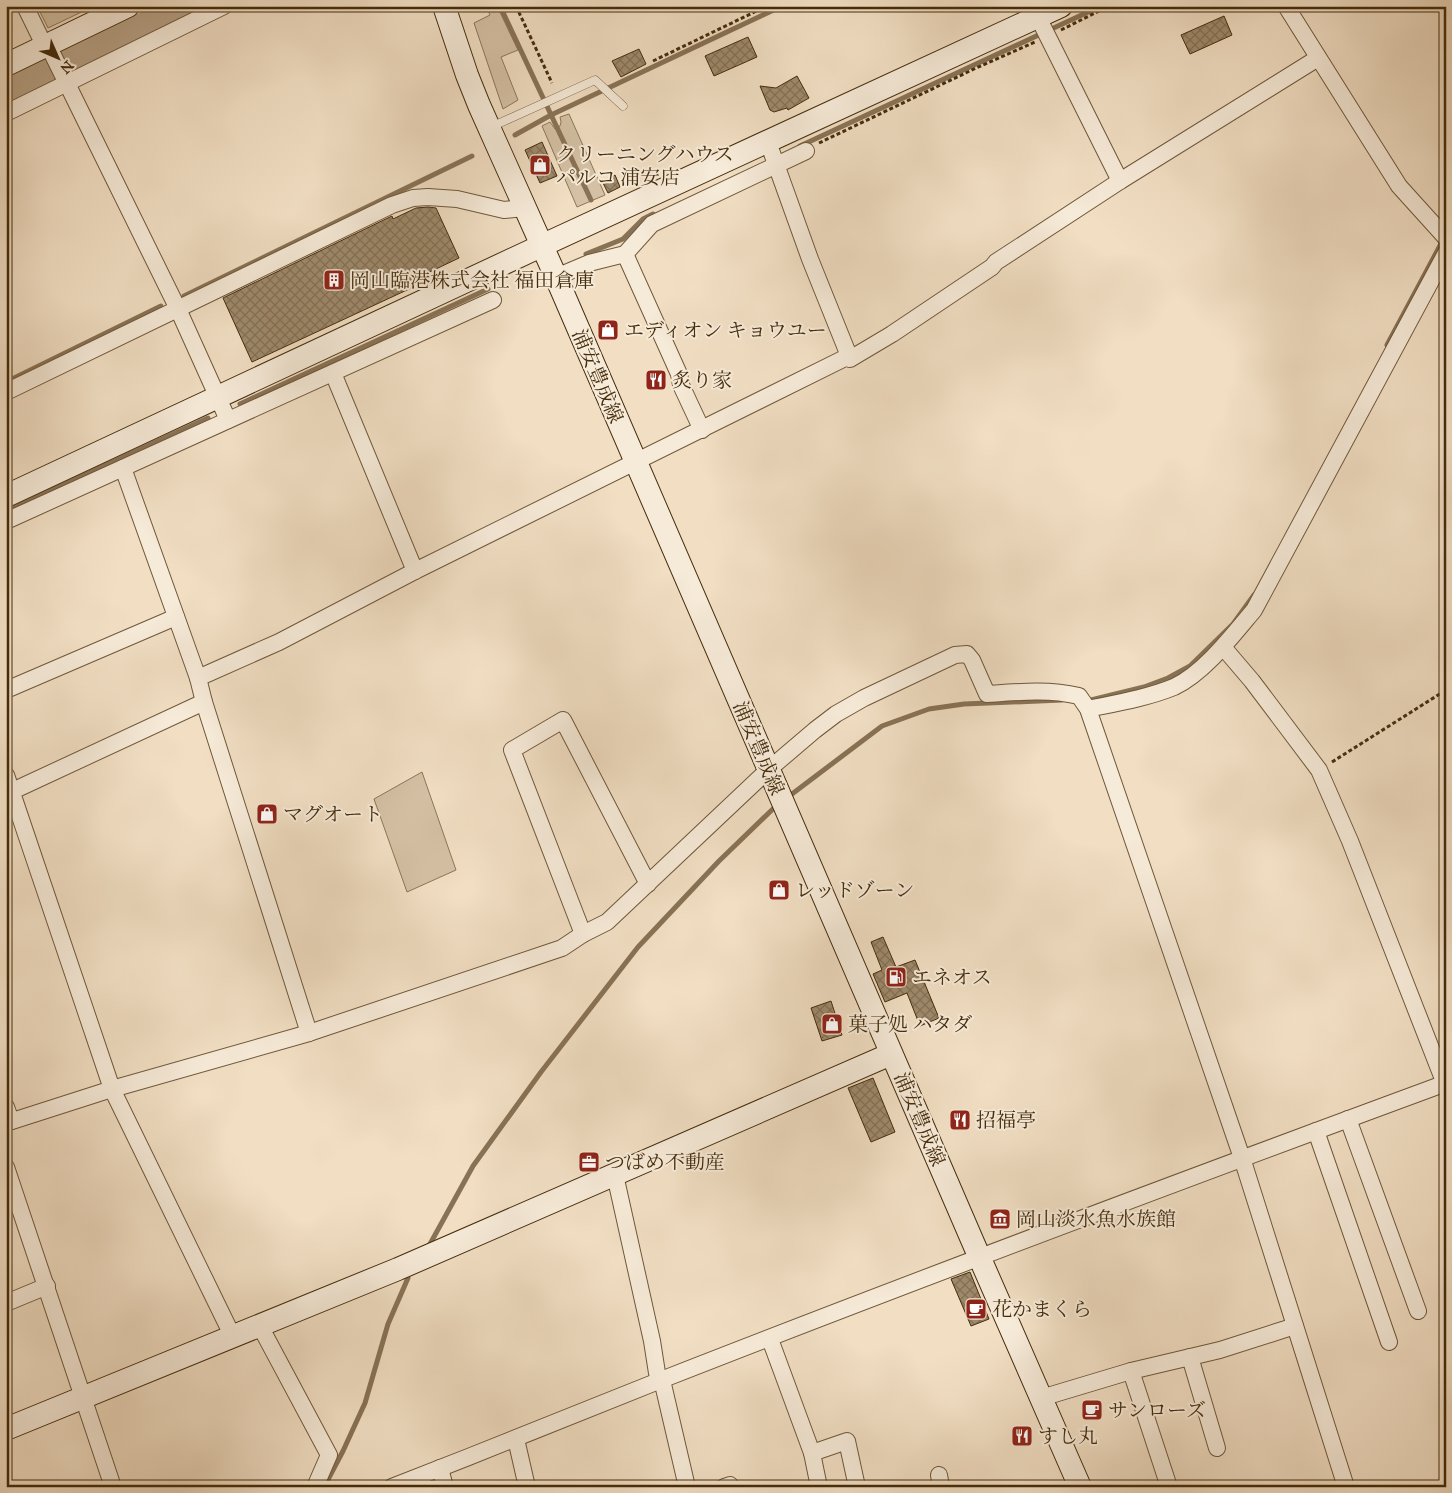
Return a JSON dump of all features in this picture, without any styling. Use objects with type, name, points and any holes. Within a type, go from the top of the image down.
[{"type":"street","points":[[25,6],[65,79],[178,308],[228,420]]},
{"type":"street","points":[[6,65],[49,50],[128,6]]},
{"type":"street","points":[[6,113],[65,79],[224,6]]},
{"type":"street","name":"浦安豊成線","points":[[444,6],[467,75],[489,127],[556,277],[1080,1487]]},
{"type":"street","points":[[6,496],[768,142],[1044,29],[1061,6]]},
{"type":"street","points":[[1286,6],[1399,186],[1444,235]]},
{"type":"street","points":[[1044,29],[1120,181]]},
{"type":"street","points":[[768,142],[810,259],[850,359],[892,334],[992,267],[996,262],[1120,181],[1318,58]]},
{"type":"street","points":[[556,277],[589,263],[625,254],[652,224],[806,151]]},
{"type":"street","points":[[6,392],[392,204],[413,198],[428,197],[457,199],[504,210],[524,208]]},
{"type":"street","points":[[8,1117],[309,1033],[562,948],[583,934],[607,922],[768,770],[836,714],[864,698],[955,655],[967,654],[972,660],[987,694],[1063,692],[1085,704],[1138,698],[1175,686],[1194,674],[1223,647],[1254,610],[1446,253]]},
{"type":"street","points":[[625,254],[702,430]]},
{"type":"street","points":[[6,521],[494,300]]},
{"type":"street","points":[[198,678],[279,642],[415,571],[849,356]]},
{"type":"street","points":[[333,373],[415,571]]},
{"type":"street","points":[[123,468],[198,678],[309,1033]]},
{"type":"street","points":[[6,690],[176,617]]},
{"type":"street","points":[[392,1487],[770,1338],[1242,1158],[1445,1084],[1350,841],[1320,770],[1252,681],[1223,647]]},
{"type":"street","points":[[9,792],[204,702]]},
{"type":"street","points":[[1085,704],[1242,1158],[1346,1487]]},
{"type":"street","points":[[583,934],[512,750],[563,720],[648,884]]},
{"type":"street","points":[[6,775],[9,792],[112,1089],[233,1337]]},
{"type":"street","points":[[6,1429],[398,1269],[891,1054]]},
{"type":"street","points":[[1348,1119],[1418,1312]]},
{"type":"street","points":[[1316,1131],[1389,1342]]},
{"type":"street","points":[[6,1167],[113,1487]]},
{"type":"street","points":[[614,1175],[652,1341],[657,1374],[662,1380],[687,1487]]},
{"type":"street","points":[[6,1303],[47,1286]]},
{"type":"street","points":[[260,1326],[328,1455],[315,1487]]},
{"type":"street","points":[[1042,1398],[1131,1371],[1220,1350],[1295,1326]]},
{"type":"street","points":[[770,1338],[812,1453],[819,1487]]},
{"type":"street","points":[[1190,1357],[1217,1448]]},
{"type":"street","points":[[1131,1371],[1169,1487]]},
{"type":"street","points":[[516,1438],[528,1487]]},
{"type":"street","points":[[812,1453],[847,1441],[857,1487]]},
{"type":"street","points":[[440,1468],[445,1487]]},
{"type":"street","points":[[724,1487],[730,1485],[730,1487]]},
{"type":"lane","points":[[489,127],[595,80],[622,106]]},
{"type":"path","points":[[516,6],[552,83]]},
{"type":"path","points":[[653,61],[767,6]]},
{"type":"path","points":[[806,151],[808,148],[965,73],[1044,29],[1109,6]]},
{"type":"path","points":[[1320,770],[1446,690]]},
{"type":"shaded area","points":[[37,6],[94,6],[48,28]]},
{"type":"shaded area","points":[[486,6],[497,6],[518,50],[501,57],[518,100],[503,109],[474,23],[490,15]]},
{"type":"shaded area","points":[[569,114],[605,195],[577,207],[542,126],[550,122],[555,129],[560,126],[560,117]]},
{"type":"shaded area","points":[[422,772],[456,870],[407,892],[374,799]]},
{"type":"building","points":[[1224,16],[1232,35],[1190,54],[1181,35]]},
{"type":"building","points":[[748,37],[757,57],[714,76],[705,56]]},
{"type":"building","points":[[639,49],[646,64],[621,77],[612,61]]},
{"type":"building","points":[[797,76],[809,98],[788,110],[787,108],[774,112],[770,110],[760,86],[776,88]]},
{"type":"building","points":[[542,142],[557,176],[540,183],[525,150]]},
{"type":"building","points":[[615,175],[620,187],[608,193],[602,181]]},
{"type":"building","name":"岡山臨港株式会社 福田倉庫","points":[[416,208],[436,208],[459,258],[419,277],[422,283],[252,362],[223,298],[392,216],[393,219]]},
{"type":"building","points":[[883,937],[896,967],[915,960],[939,1018],[920,1026],[907,993],[885,1002],[873,974],[882,970],[871,942]]},
{"type":"building","points":[[831,1001],[842,1035],[822,1041],[811,1008]]},
{"type":"building","points":[[873,1078],[895,1132],[871,1142],[848,1088]]},
{"type":"building","points":[[970,1272],[989,1319],[971,1326],[951,1279]]},
{"type":"waterway","points":[[6,94],[187,6]]},
{"type":"waterway","points":[[500,6],[591,200]]},
{"type":"waterway","points":[[515,135],[551,115],[782,6]]},
{"type":"waterway","points":[[800,146],[1101,6]]},
{"type":"waterway","points":[[184,296],[472,156]]},
{"type":"waterway","points":[[586,254],[623,239],[643,219],[653,214]]},
{"type":"waterway","points":[[1387,345],[1443,240]]},
{"type":"waterway","points":[[240,404],[488,289]]},
{"type":"waterway","points":[[6,382],[161,306]]},
{"type":"waterway","points":[[6,511],[208,418]]},
{"type":"waterway","points":[[1091,700],[1144,687],[1168,678],[1190,666],[1233,624],[1254,595]]},
{"type":"waterway","points":[[788,797],[882,726],[929,709],[964,704],[1062,700]]},
{"type":"waterway","points":[[430,1244],[473,1166],[541,1072],[638,947],[719,861],[777,805]]},
{"type":"waterway","points":[[324,1487],[365,1403],[388,1324],[408,1278]]},
{"type":"place","name":"クリーニングハウス パルコ 浦安店","points":[[540,165]]},
{"type":"place","name":"岡山臨港株式会社 福田倉庫","points":[[334,280]]},
{"type":"place","name":"エディオン キョウユー","points":[[608,330]]},
{"type":"place","name":"炙り家","points":[[656,380]]},
{"type":"place","name":"マグオート","points":[[267,814]]},
{"type":"place","name":"レッドゾーン","points":[[779,890]]},
{"type":"place","name":"エネオス","points":[[896,977]]},
{"type":"place","name":"菓子処 ハタダ","points":[[832,1024]]},
{"type":"place","name":"招福亭","points":[[960,1120]]},
{"type":"place","name":"つばめ不動産","points":[[589,1162]]},
{"type":"place","name":"岡山淡水魚水族館","points":[[1000,1219]]},
{"type":"place","name":"花かまくら","points":[[976,1309]]},
{"type":"place","name":"サンローズ","points":[[1092,1410]]},
{"type":"place","name":"すし丸","points":[[1022,1436]]}]
